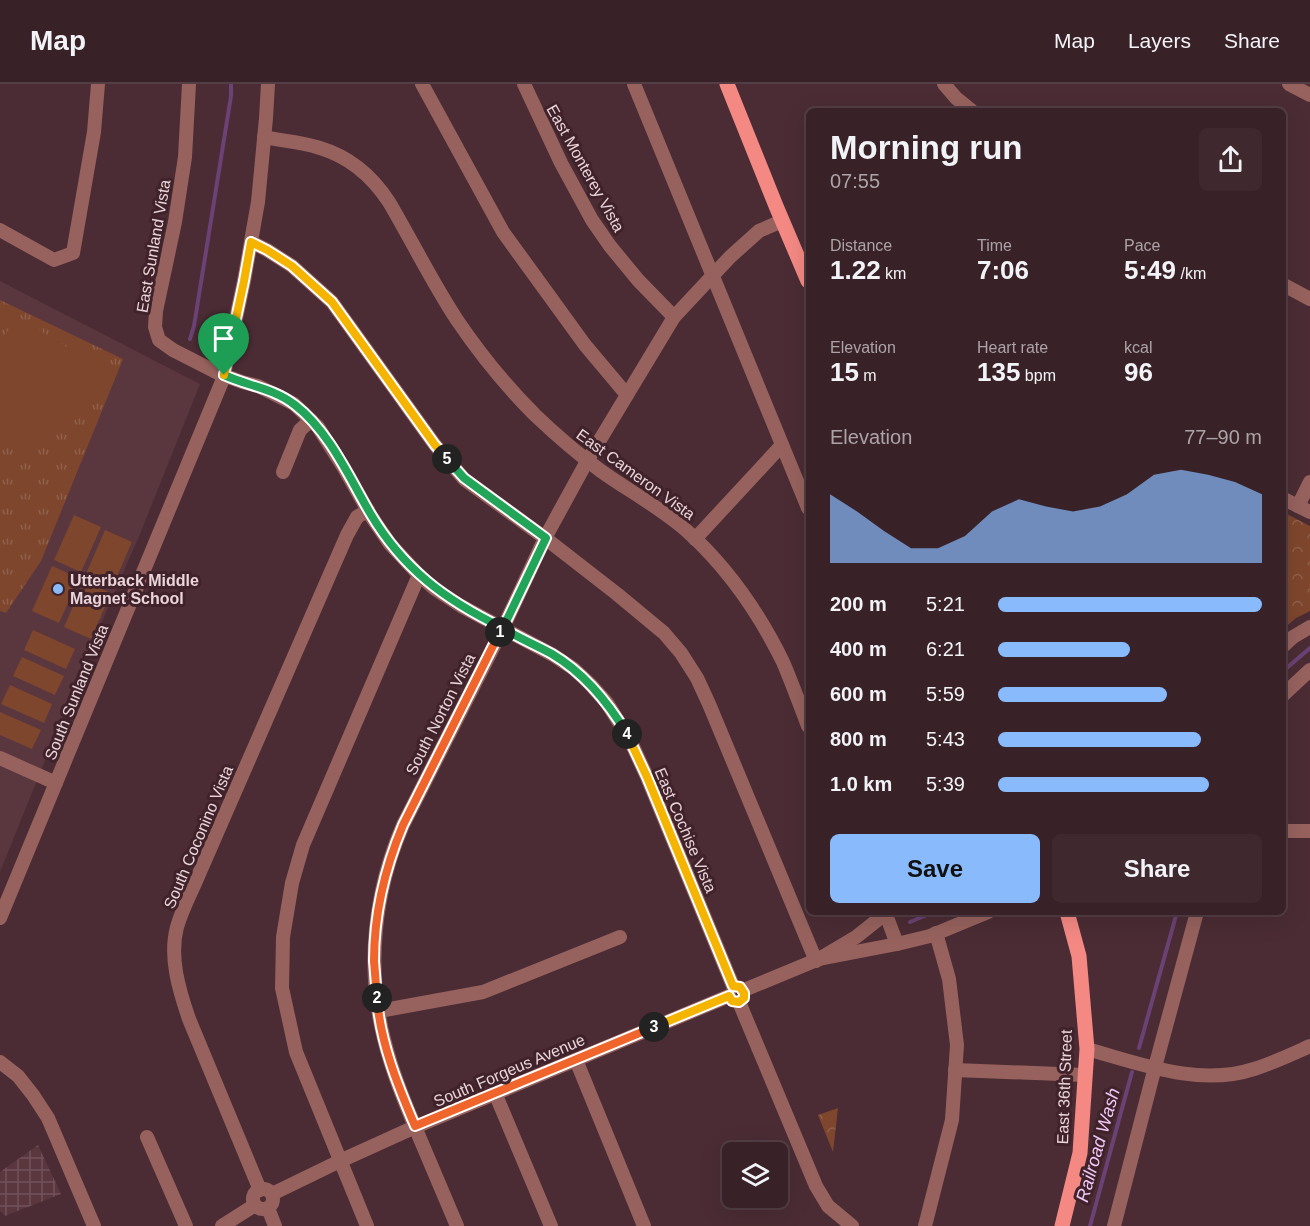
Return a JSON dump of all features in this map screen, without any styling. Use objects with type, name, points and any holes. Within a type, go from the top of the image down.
[{"type":"main road","points":[[727,84],[806,276]]},
{"type":"main road","name":"East 36th Street","points":[[1062,1226],[1080,1153],[1087,1049],[1079,956],[1068,915]]},
{"type":"street","points":[[0,230],[54,260],[73,252],[94,132],[98,84]]},
{"type":"street","name":"East Sunland Vista","points":[[189,84],[185,157],[155,327],[159,340],[223,377]]},
{"type":"street","points":[[223,377],[258,202],[268,84]]},
{"type":"street","points":[[422,84],[503,232],[585,345],[627,395]]},
{"type":"street","name":"East Monterey Vista","points":[[524,84],[561,163],[592,220],[638,280],[674,317]]},
{"type":"street","points":[[634,84],[806,503]]},
{"type":"street","points":[[944,84],[968,108]]},
{"type":"street","points":[[1289,84],[1310,96]]},
{"type":"street","name":"East Cameron Vista","points":[[264,137],[321,148],[344,158],[366,172],[379,186],[458,320],[511,390],[567,444],[686,530],[713,556],[743,592],[783,663],[806,721]]},
{"type":"street","name":"South Norton Vista","points":[[457,1226],[415,1126],[384,1039],[374,962],[378,909],[386,871],[403,825],[546,538],[588,460],[674,317],[712,275],[759,231],[783,221]]},
{"type":"street","points":[[251,242],[292,266],[332,302],[435,445],[464,478],[617,594],[664,633],[681,653],[710,704],[818,960]]},
{"type":"street","points":[[1286,286],[1310,299]]},
{"type":"street","name":"East Cochise Vista","points":[[223,377],[258,386],[294,404],[318,427],[390,544],[419,575],[461,606],[553,655],[574,669],[607,703],[620,722],[647,777],[816,1186],[828,1206],[852,1226]]},
{"type":"street","name":"South Sunland Vista","points":[[0,918],[223,377]]},
{"type":"street","points":[[283,472],[300,430],[311,420]]},
{"type":"street","points":[[695,539],[782,445]]},
{"type":"street","points":[[1286,500],[1304,509],[1310,482]]},
{"type":"street","name":"South Coconino Vista","points":[[275,1226],[181,997],[176,975],[177,927],[347,535],[357,517],[368,510]]},
{"type":"street","points":[[367,1226],[296,1052],[282,988],[283,937],[292,883],[303,845],[419,575]]},
{"type":"street","points":[[1286,643],[1310,627]]},
{"type":"street","points":[[1286,692],[1310,670]]},
{"type":"street","points":[[0,758],[56,783]]},
{"type":"street","points":[[1286,831],[1310,831]]},
{"type":"street","name":"South Forgeus Avenue","points":[[222,1226],[264,1199],[415,1126],[818,960],[856,937],[882,915]]},
{"type":"street","points":[[887,915],[897,944]]},
{"type":"street","name":"South Forgeus Avenue","points":[[818,960],[897,944],[936,933],[981,915]]},
{"type":"street","points":[[1113,1226],[1196,915]]},
{"type":"street","points":[[925,1226],[952,1120],[957,1046],[949,979],[936,933]]},
{"type":"street","points":[[379,1011],[483,992],[620,937]]},
{"type":"street","points":[[1087,1049],[1192,1076],[1219,1076],[1253,1070],[1310,1046]]},
{"type":"street","points":[[576,1060],[644,1226]]},
{"type":"street","points":[[0,1062],[18,1076],[48,1118],[94,1226]]},
{"type":"street","points":[[955,1070],[1085,1075]]},
{"type":"street","points":[[495,1093],[551,1226]]},
{"type":"street","points":[[147,1137],[186,1226]]},
{"type":"shaded area","name":"Utterback Middle Magnet School","points":[[0,281],[200,384],[0,872]]},
{"type":"shaded area","points":[[38,1145],[61,1194],[5,1216],[0,1211],[0,1172]]},
{"type":"green space","points":[[0,300],[123,359],[41,561],[6,613],[0,611]]},
{"type":"green space","points":[[18,317],[99,367],[104,371],[104,377],[17,454],[6,435],[0,418],[0,347],[2,339]]},
{"type":"green space","points":[[1286,514],[1310,526],[1310,611],[1286,626]]},
{"type":"green space","points":[[74,515],[101,527],[81,572],[54,560]]},
{"type":"green space","points":[[105,530],[132,542],[112,588],[85,576]]},
{"type":"green space","points":[[52,566],[79,578],[59,623],[32,611]]},
{"type":"green space","points":[[84,581],[111,593],[91,639],[64,627]]},
{"type":"green space","points":[[33,630],[75,649],[66,669],[24,650]]},
{"type":"green space","points":[[22,657],[64,676],[55,695],[13,676]]},
{"type":"green space","points":[[10,685],[52,704],[44,723],[1,704]]},
{"type":"green space","points":[[0,712],[41,730],[32,749],[0,735]]},
{"type":"green space","points":[[838,1108],[833,1152],[818,1115]]},
{"type":"waterway","points":[[190,339],[231,96],[231,84]]},
{"type":"waterway","name":"Railroad Wash","points":[[1286,669],[1310,648]]},
{"type":"waterway","points":[[910,922],[927,915]]},
{"type":"waterway","points":[[1139,1048],[1176,915]]},
{"type":"waterway","name":"Railroad Wash","points":[[1090,1226],[1132,1072]]},
{"type":"place","name":"Utterback Middle Magnet School","points":[[58,589]]},
{"type":"route","points":[[224,375],[251,242],[292,266],[332,302],[435,445],[464,478],[546,538],[503,628],[574,669],[607,703],[620,722],[647,777],[733,986],[744,990],[742,1000],[734,1002],[729,996],[415,1126],[393,1069],[384,1039],[378,1005],[374,962],[378,909],[386,871],[403,825],[503,628],[461,606],[412,568],[390,544],[328,442],[306,414],[274,393],[224,375]]}]
